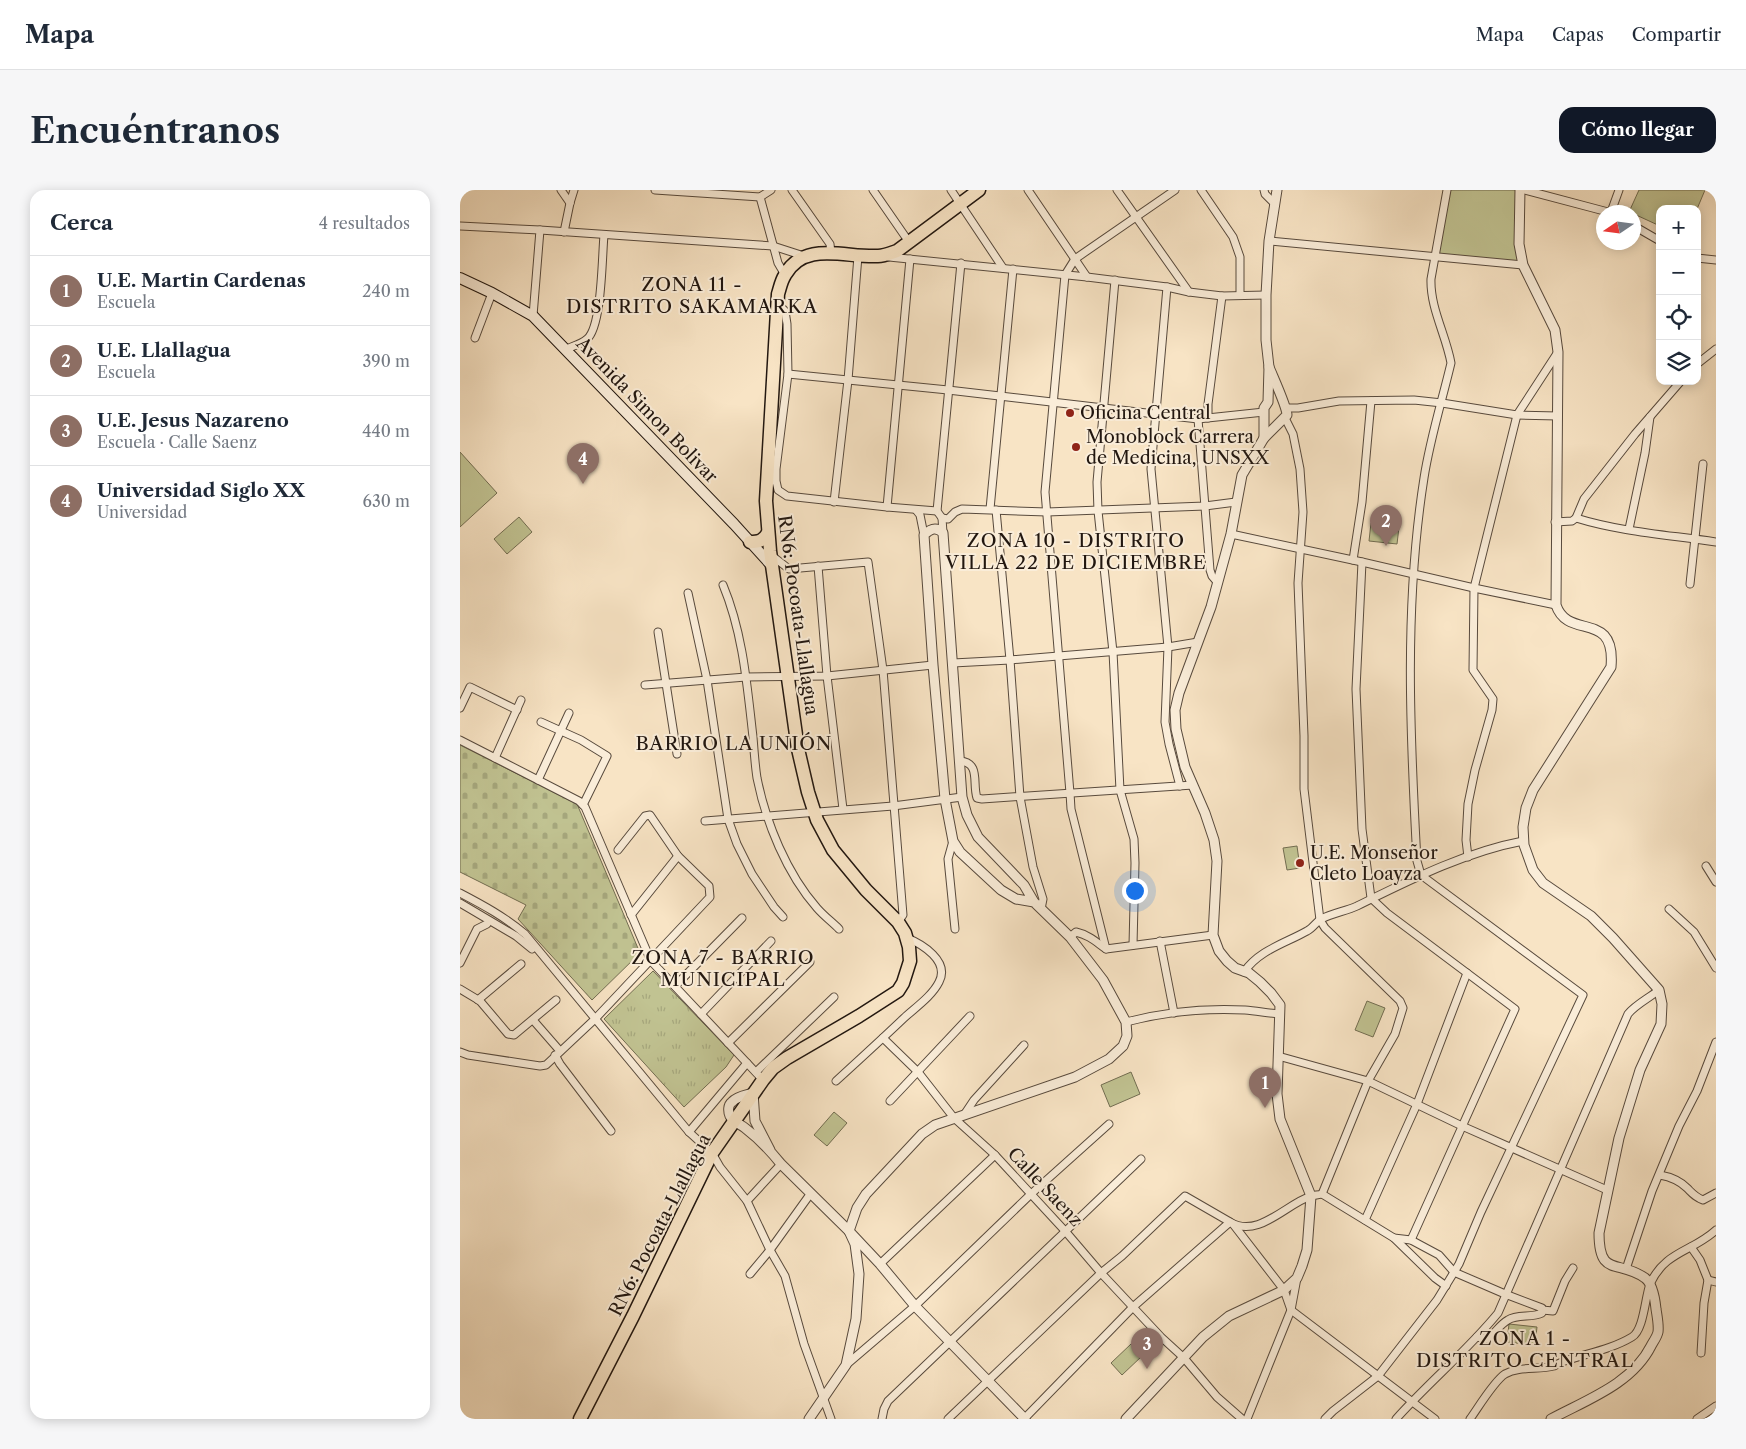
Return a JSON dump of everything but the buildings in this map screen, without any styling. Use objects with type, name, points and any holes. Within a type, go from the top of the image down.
[{"type":"highway","points":[[784,275],[804,256],[817,253],[881,256],[897,251],[979,190]]},
{"type":"highway","name":"RN6: Pocoata-Llallagua","points":[[580,1419],[712,1153],[734,1123],[752,1104],[759,1076],[898,991],[903,983],[910,961],[909,947],[898,922],[866,890],[833,850],[813,812],[798,748],[771,560],[766,501],[777,303],[784,275]]},
{"type":"highway","points":[[750,542],[760,542],[768,533]]},
{"type":"main road","name":"Avenida Simon Bolivar","points":[[460,278],[533,316],[750,542],[771,560]]},
{"type":"street","points":[[561,190],[570,203]]},
{"type":"street","points":[[564,232],[574,190]]},
{"type":"street","points":[[655,190],[707,191],[760,197],[771,190]]},
{"type":"street","points":[[792,190],[830,244],[831,253]]},
{"type":"street","points":[[872,190],[909,242]]},
{"type":"street","points":[[951,190],[1003,268]]},
{"type":"street","points":[[1028,190],[1087,277]]},
{"type":"street","points":[[1118,190],[1189,292]]},
{"type":"street","points":[[1106,948],[1071,809],[1045,492],[1053,403],[1065,275],[1076,259],[1175,190]]},
{"type":"street","points":[[1201,190],[1234,237],[1240,257],[1240,295]]},
{"type":"street","points":[[1264,190],[1265,194],[1274,203]]},
{"type":"street","points":[[1264,438],[1264,413],[1268,402],[1269,367],[1266,340],[1266,295],[1269,241],[1277,190]]},
{"type":"street","points":[[1325,1419],[1378,1376],[1446,1286],[1583,995],[1421,875],[1417,861],[1410,738],[1413,574],[1424,475],[1434,427],[1442,403],[1451,363],[1430,291],[1434,258],[1447,190]]},
{"type":"street","points":[[1520,190],[1519,244],[1523,265],[1554,330],[1558,352],[1555,522],[1556,606],[1558,614],[1566,620],[1580,626],[1596,629],[1609,639],[1612,653],[1611,667],[1534,790],[1526,808],[1523,828],[1524,841],[1527,857],[1533,870],[1543,883],[1590,916],[1613,938],[1659,990],[1662,1004],[1660,1024],[1640,1070],[1618,1138],[1599,1233],[1599,1248],[1603,1259],[1610,1264],[1646,1278],[1650,1284],[1657,1311],[1658,1332],[1649,1351],[1620,1382],[1551,1419]]},
{"type":"street","points":[[1525,190],[1596,208]]},
{"type":"street","points":[[1613,205],[1619,190]]},
{"type":"street","points":[[760,197],[778,264],[784,275]]},
{"type":"street","points":[[460,226],[773,246],[804,256]]},
{"type":"street","points":[[533,316],[540,230]]},
{"type":"street","points":[[1641,230],[1656,239]]},
{"type":"street","points":[[566,349],[587,339],[594,330],[600,296],[604,235]]},
{"type":"street","points":[[1269,241],[1523,265]]},
{"type":"street","points":[[834,502],[848,380],[858,256]]},
{"type":"street","points":[[881,256],[1115,280],[1222,296],[1266,295]]},
{"type":"street","points":[[1701,258],[1716,260]]},
{"type":"street","points":[[887,508],[910,259]]},
{"type":"street","points":[[846,1365],[856,1319],[859,1274],[855,1244],[849,1231],[857,1208],[866,1194],[922,1134],[935,1125],[1075,1077],[1109,1059],[1123,1046],[1127,1036],[1126,1022],[1103,980],[1070,937],[1034,902],[1024,885],[978,838],[967,815],[962,797],[942,518],[937,511],[961,263]]},
{"type":"street","points":[[1013,269],[993,510],[1010,660],[1020,797],[1033,867],[1043,899],[1041,909]]},
{"type":"street","points":[[1115,280],[1097,482],[1098,511],[1113,652],[1120,790],[1134,847],[1133,945]]},
{"type":"street","points":[[1167,287],[1151,469],[1168,647],[1165,722],[1180,786]]},
{"type":"street","points":[[475,338],[492,293]]},
{"type":"street","points":[[1208,418],[1208,404],[1222,296]]},
{"type":"street","points":[[777,303],[784,311],[787,324],[788,374],[776,469],[778,490],[787,496],[887,508],[937,511]]},
{"type":"street","points":[[1701,361],[1716,349]]},
{"type":"street","points":[[1468,857],[1466,840],[1468,804],[1475,770],[1492,710],[1493,698],[1473,670],[1474,588],[1517,414],[1558,352]]},
{"type":"street","points":[[1247,1419],[1291,1310],[1297,1278],[1307,1250],[1311,1196],[1280,1119],[1277,1094],[1280,1006],[1272,992],[1227,961],[1219,952],[1213,935],[1216,854],[1214,840],[1206,813],[1185,767],[1176,729],[1175,710],[1179,693],[1218,584],[1231,534],[1242,475],[1264,438],[1282,420],[1285,405],[1269,367]]},
{"type":"street","points":[[788,374],[1198,418],[1264,413]]},
{"type":"street","points":[[1555,522],[1572,521],[1576,518],[1584,499],[1678,385]]},
{"type":"street","points":[[1268,402],[1278,400],[1285,405],[1298,408],[1339,401],[1414,400],[1517,414],[1558,416]]},
{"type":"street","points":[[1353,560],[1362,502],[1371,400]]},
{"type":"street","points":[[1264,413],[1268,420],[1273,423],[1282,420]]},
{"type":"street","points":[[1629,529],[1645,453],[1650,417]]},
{"type":"street","points":[[1198,418],[1210,570],[1218,584]]},
{"type":"street","points":[[1282,420],[1293,434],[1300,469],[1303,512],[1298,583],[1304,736],[1304,789],[1320,920],[1325,928],[1400,1001],[1403,1008],[1395,1034],[1368,1082],[1322,1194]]},
{"type":"street","points":[[1690,584],[1703,464]]},
{"type":"street","points":[[942,518],[948,520],[955,512],[962,509],[1047,512],[1098,511],[1205,506],[1236,502]]},
{"type":"street","points":[[916,510],[920,515],[924,535],[933,666],[946,799],[953,841],[960,852],[1001,890],[1016,899],[1034,902]]},
{"type":"street","points":[[1576,518],[1590,523],[1716,542]]},
{"type":"street","points":[[924,535],[933,529],[939,529],[943,533]]},
{"type":"street","points":[[1231,534],[1556,606]]},
{"type":"street","points":[[771,560],[788,569],[868,562],[883,670],[903,914],[898,922]]},
{"type":"street","points":[[1362,562],[1356,689],[1362,829],[1371,898],[1387,913],[1515,1009],[1411,1240]]},
{"type":"street","points":[[818,566],[827,676],[843,808]]},
{"type":"street","points":[[723,585],[738,629],[746,677],[758,779],[768,816],[782,854],[795,876],[817,908],[839,929]]},
{"type":"street","points":[[688,593],[707,680],[728,819],[737,844],[752,874],[774,908],[783,917]]},
{"type":"street","points":[[658,632],[677,754]]},
{"type":"street","points":[[953,663],[1113,652],[1198,642]]},
{"type":"street","points":[[645,685],[746,677],[788,678],[827,676],[933,666]]},
{"type":"street","points":[[460,708],[470,687],[517,710]]},
{"type":"street","points":[[495,758],[522,700]]},
{"type":"street","points":[[538,780],[569,713]]},
{"type":"street","points":[[540,722],[561,730],[608,756],[583,805]]},
{"type":"street","points":[[460,740],[579,801],[583,805],[651,961],[759,1076],[834,997]]},
{"type":"street","points":[[960,761],[971,764],[974,770],[977,798],[1020,797],[1194,785]]},
{"type":"street","points":[[705,820],[843,808],[893,806],[962,797]]},
{"type":"street","points":[[460,1052],[468,1055],[540,1066],[546,1065],[595,1019],[710,897],[709,886],[678,856],[650,815],[645,816],[618,850]]},
{"type":"street","points":[[953,841],[948,859],[955,929]]},
{"type":"street","points":[[1244,972],[1248,966],[1278,944],[1309,930],[1320,920],[1356,906],[1421,875],[1506,844],[1524,841]]},
{"type":"street","points":[[631,914],[678,856]]},
{"type":"street","points":[[1706,866],[1716,882]]},
{"type":"street","points":[[460,893],[509,921],[525,934],[542,957],[689,1132],[712,1153],[720,1167],[747,1201],[770,1250],[785,1276],[804,1344],[831,1419]]},
{"type":"street","points":[[460,903],[516,936],[542,957]]},
{"type":"street","points":[[1668,909],[1694,932],[1716,968]]},
{"type":"street","points":[[675,986],[742,918]]},
{"type":"street","points":[[460,963],[477,929],[486,924]]},
{"type":"street","points":[[1070,937],[1076,932],[1080,933],[1093,938],[1106,948],[1213,935]]},
{"type":"street","points":[[836,1081],[927,997],[940,981],[940,969],[937,958],[920,943],[906,938]]},
{"type":"street","points":[[701,1014],[771,941]]},
{"type":"street","points":[[1160,941],[1174,1013]]},
{"type":"street","points":[[728,1043],[810,962]]},
{"type":"street","points":[[478,1000],[522,964]]},
{"type":"street","points":[[1365,1220],[1417,1104],[1467,973]]},
{"type":"street","points":[[460,989],[478,1000],[508,1034],[514,1035],[556,1000]]},
{"type":"street","points":[[1396,1419],[1486,1329],[1498,1313],[1628,1014],[1632,1009],[1659,990]]},
{"type":"street","points":[[1126,1022],[1174,1013],[1220,1010],[1246,1010],[1280,1014]]},
{"type":"street","points":[[890,1101],[970,1016]]},
{"type":"street","points":[[533,1020],[558,1053],[560,1064],[611,1131]]},
{"type":"street","name":"Calle Saenz","points":[[883,1038],[918,1072],[954,1118],[995,1155],[1101,1273],[1161,1337],[1184,1358],[1217,1397],[1242,1419]]},
{"type":"street","points":[[1626,1269],[1652,1191],[1716,1042]]},
{"type":"street","points":[[964,1115],[974,1100],[1024,1045]]},
{"type":"street","points":[[1278,1056],[1368,1082],[1607,1190]]},
{"type":"street","points":[[689,1132],[747,1063]]},
{"type":"street","points":[[770,1150],[734,1123],[728,1109],[730,1103],[734,1100],[744,1099],[752,1104],[755,1121],[770,1150],[780,1164],[849,1231],[880,1264],[914,1306],[1024,1419],[1133,1307],[1231,1223]]},
{"type":"street","points":[[809,1419],[846,1365],[914,1306],[1031,1194],[1109,1124]]},
{"type":"street","points":[[880,1264],[995,1155]]},
{"type":"street","points":[[882,1419],[888,1401],[951,1343],[1141,1159]]},
{"type":"street","points":[[747,1201],[780,1164]]},
{"type":"street","points":[[1660,1175],[1674,1178],[1695,1197],[1703,1200],[1716,1193]]},
{"type":"street","points":[[750,1274],[770,1250],[811,1193]]},
{"type":"street","points":[[948,1419],[1185,1196],[1231,1223],[1243,1227],[1258,1226],[1311,1196],[1322,1194],[1394,1238],[1435,1278],[1446,1286]]},
{"type":"street","points":[[1231,1223],[1284,1290],[1291,1310],[1435,1419]]},
{"type":"street","points":[[1470,1419],[1505,1374],[1518,1370],[1554,1366],[1566,1360],[1600,1351],[1634,1336],[1640,1324],[1650,1284],[1663,1265],[1674,1255],[1691,1247],[1716,1230]]},
{"type":"street","points":[[1394,1238],[1411,1240],[1439,1255],[1454,1272],[1505,1294],[1537,1305],[1542,1310],[1553,1311],[1565,1281],[1573,1268]]},
{"type":"street","points":[[1691,1247],[1712,1281],[1704,1303],[1701,1352]]},
{"type":"street","points":[[1126,1419],[1203,1336],[1229,1316],[1284,1290],[1297,1278]]},
{"type":"street","points":[[1477,1337],[1487,1338],[1495,1334],[1509,1318],[1535,1316],[1542,1313],[1542,1310]]},
{"type":"street","points":[[1697,1419],[1716,1406]]},
{"type":"green space","points":[[1447,190],[1520,190],[1523,265],[1434,258]]},
{"type":"green space","points":[[1639,190],[1705,190],[1699,205],[1656,205],[1656,224],[1641,217],[1641,205],[1632,205]]},
{"type":"green space","points":[[460,452],[497,493],[460,527]]},
{"type":"green space","points":[[519,517],[532,532],[507,554],[494,539]]},
{"type":"green space","points":[[1371,523],[1399,527],[1397,544],[1369,541]]},
{"type":"green space","points":[[460,745],[577,804],[640,953],[592,1000],[518,919],[526,905],[460,872]]},
{"type":"green space","points":[[1297,846],[1300,868],[1287,870],[1283,848]]},
{"type":"green space","points":[[653,971],[734,1055],[726,1067],[684,1107],[604,1019]]},
{"type":"green space","points":[[1367,1001],[1385,1008],[1373,1037],[1355,1030]]},
{"type":"green space","points":[[1131,1072],[1140,1094],[1110,1107],[1101,1085]]},
{"type":"green space","points":[[834,1112],[847,1123],[827,1146],[814,1135]]},
{"type":"green space","points":[[1509,1324],[1537,1327],[1535,1345],[1507,1342]]},
{"type":"green space","points":[[1131,1344],[1142,1356],[1122,1375],[1111,1363]]},
{"type":"place","name":"Oficina Central","points":[[1070,413]]},
{"type":"place","name":"Monoblock Carrera de Medicina, UNSXX","points":[[1076,447]]},
{"type":"place","name":"Universidad Siglo XX","points":[[583,484]]},
{"type":"place","name":"U.E. Llallagua","points":[[1386,546]]},
{"type":"place","name":"U.E. Monseñor Cleto Loayza","points":[[1300,863]]},
{"type":"place","name":"U.E. Martin Cardenas","points":[[1265,1108]]},
{"type":"place","name":"U.E. Jesus Nazareno","points":[[1147,1369]]},
{"type":"district","name":"ZONA 11 - DISTRITO SAKAMARKA","points":[[692,295]]},
{"type":"district","name":"ZONA 10 - DISTRITO VILLA 22 DE DICIEMBRE","points":[[1076,551]]},
{"type":"district","name":"BARRIO LA UNIÓN","points":[[734,743]]},
{"type":"district","name":"ZONA 7 - BARRIO MUNICIPAL","points":[[723,968]]},
{"type":"district","name":"ZONA 1 - DISTRITO CENTRAL","points":[[1525,1349]]}]
